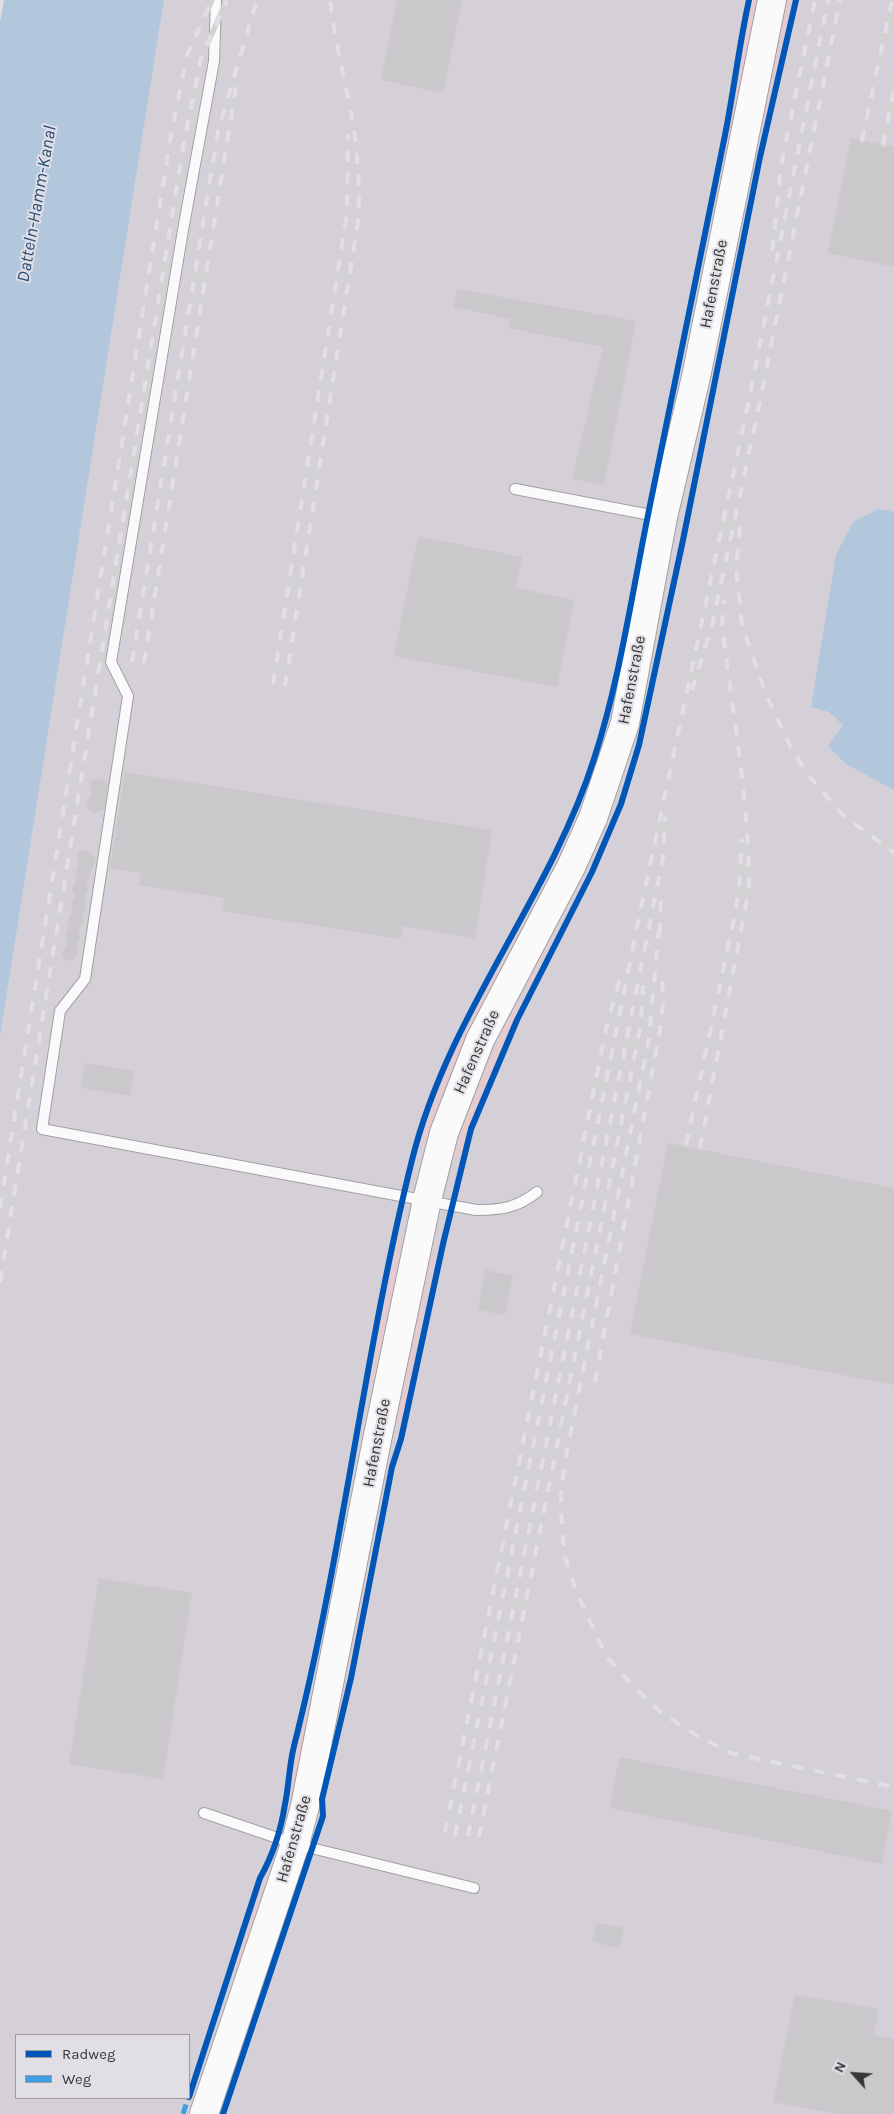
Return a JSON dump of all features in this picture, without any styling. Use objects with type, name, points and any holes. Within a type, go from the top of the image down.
[{"type":"street","name":"Hafenstraße","points":[[204,2114],[296,1844],[427,1200],[444,1133],[468,1067],[511,978],[571,867],[593,818],[611,769],[632,690],[663,517],[696,376],[772,0]]},
{"type":"lane","points":[[216,0],[214,60],[183,230],[111,662],[128,696],[85,980],[60,1010],[45,1098],[42,1129],[427,1200],[460,1208],[510,1209],[524,1203],[537,1192]]},
{"type":"lane","points":[[515,489],[663,517]]},
{"type":"lane","points":[[204,1813],[296,1844],[474,1888]]},
{"type":"shaded area","points":[[164,0],[894,0],[894,2114],[0,2114],[0,1037]]},
{"type":"shaded area","points":[[751,0],[758,0],[734,143],[726,147]]},
{"type":"shaded area","points":[[785,0],[792,0],[757,155],[752,147]]},
{"type":"shaded area","points":[[626,636],[628,636],[618,711],[610,715]]},
{"type":"shaded area","points":[[521,927],[523,937],[465,1041],[426,1148],[419,1145],[441,1081],[459,1038]]},
{"type":"shaded area","points":[[550,942],[529,987],[522,984],[540,946]]},
{"type":"shaded area","points":[[514,1000],[521,1003],[474,1114],[461,1157],[454,1157],[466,1111]]},
{"type":"shaded area","points":[[398,1236],[401,1236],[400,1263],[375,1382],[367,1388]]},
{"type":"shaded area","points":[[435,1244],[436,1248],[401,1426],[395,1418],[427,1263]]},
{"type":"shaded area","points":[[366,1583],[340,1712],[338,1712],[357,1588]]},
{"type":"shaded area","points":[[307,1704],[313,1713],[294,1791],[290,1799],[291,1774]]},
{"type":"shaded area","points":[[271,1870],[269,1882],[243,1964],[234,1968],[264,1878]]},
{"type":"shaded area","points":[[260,1988],[262,1988],[226,2097],[221,2089]]},
{"type":"water","name":"Datteln-Hamm-Kanal","points":[[4,0],[164,0],[0,1037],[0,22]]},
{"type":"water","points":[[878,509],[894,512],[894,790],[846,764],[828,746],[843,725],[829,712],[811,707],[836,555],[853,522]]},
{"type":"building","points":[[397,0],[462,0],[443,93],[381,80]]},
{"type":"building","points":[[851,138],[894,147],[894,267],[828,253]]},
{"type":"building","points":[[457,289],[636,321],[604,485],[572,479],[603,347],[508,328],[511,319],[453,307]]},
{"type":"building","points":[[418,536],[522,557],[516,588],[574,600],[557,687],[394,656]]},
{"type":"building","points":[[125,772],[492,830],[475,938],[403,926],[401,939],[222,911],[224,898],[139,885],[141,873],[110,868]]},
{"type":"building","points":[[93,779],[101,779],[108,784],[104,809],[94,813],[89,811],[86,804],[92,794],[89,785]]},
{"type":"building","points":[[86,849],[96,859],[87,883],[88,891],[84,898],[86,908],[82,914],[83,923],[79,931],[80,939],[76,945],[78,955],[70,961],[65,959],[62,952],[67,944],[65,936],[69,928],[67,921],[72,912],[71,902],[75,897],[72,889],[77,880],[75,873],[79,864],[77,853]]},
{"type":"building","points":[[85,1063],[134,1071],[130,1096],[81,1088]]},
{"type":"building","points":[[668,1143],[894,1188],[894,1385],[630,1334]]},
{"type":"building","points":[[485,1270],[513,1276],[505,1315],[478,1310]]},
{"type":"building","points":[[99,1578],[192,1593],[163,1779],[69,1764]]},
{"type":"building","points":[[619,1757],[892,1811],[882,1864],[610,1808]]},
{"type":"building","points":[[596,1923],[624,1928],[619,1948],[592,1942]]},
{"type":"building","points":[[795,1995],[879,2009],[874,2035],[894,2039],[894,2114],[839,2114],[773,2102]]},
{"type":"railway","points":[[0,1208],[170,141],[187,55],[212,0]]},
{"type":"railway","points":[[0,1282],[184,142],[201,58],[227,0]]},
{"type":"railway","points":[[132,662],[218,131],[257,0]]},
{"type":"railway","points":[[285,686],[359,215],[358,172],[354,130],[330,0]]},
{"type":"railway","points":[[772,251],[781,166],[815,0]]},
{"type":"railway","points":[[455,1836],[639,917],[746,414],[828,0]]},
{"type":"railway","points":[[692,690],[712,625],[757,416],[840,0]]},
{"type":"railway","points":[[862,141],[892,0]]},
{"type":"railway","points":[[144,663],[236,86]]},
{"type":"railway","points":[[883,145],[894,88]]},
{"type":"railway","points":[[273,684],[347,213],[348,134]]},
{"type":"railway","points":[[740,527],[736,567],[742,625],[765,692],[790,746],[809,776],[843,815],[894,853]]},
{"type":"railway","points":[[700,1148],[749,888],[743,789],[722,624],[724,600]]},
{"type":"railway","points":[[468,1836],[663,857],[665,817]]},
{"type":"railway","points":[[686,1145],[735,914],[742,839]]},
{"type":"railway","points":[[660,934],[661,894]]},
{"type":"railway","points":[[659,928],[649,1039],[565,1461],[561,1495],[565,1557],[576,1591],[606,1656],[633,1686],[663,1714],[730,1753],[894,1787]]},
{"type":"railway","points":[[445,1832],[606,1029],[622,971]]},
{"type":"railway","points":[[595,1382],[660,1030],[663,1003],[662,971]]},
{"type":"railway","points":[[479,1837],[641,1024],[643,985]]},
{"type":"marked path","points":[[183,2114],[188,2099]]},
{"type":"cycle path","points":[[190,2094],[260,1878],[273,1851],[281,1823],[292,1753],[326,1600],[380,1306],[412,1160],[428,1107],[449,1056],[474,1006],[552,861],[575,811],[603,729],[625,636],[725,135],[749,0]]},
{"type":"cycle path","points":[[223,2114],[323,1816],[322,1799],[351,1678],[392,1467],[401,1439],[443,1244],[471,1129],[517,1020],[592,872],[621,804],[639,745],[683,540],[760,157],[796,0]]}]
